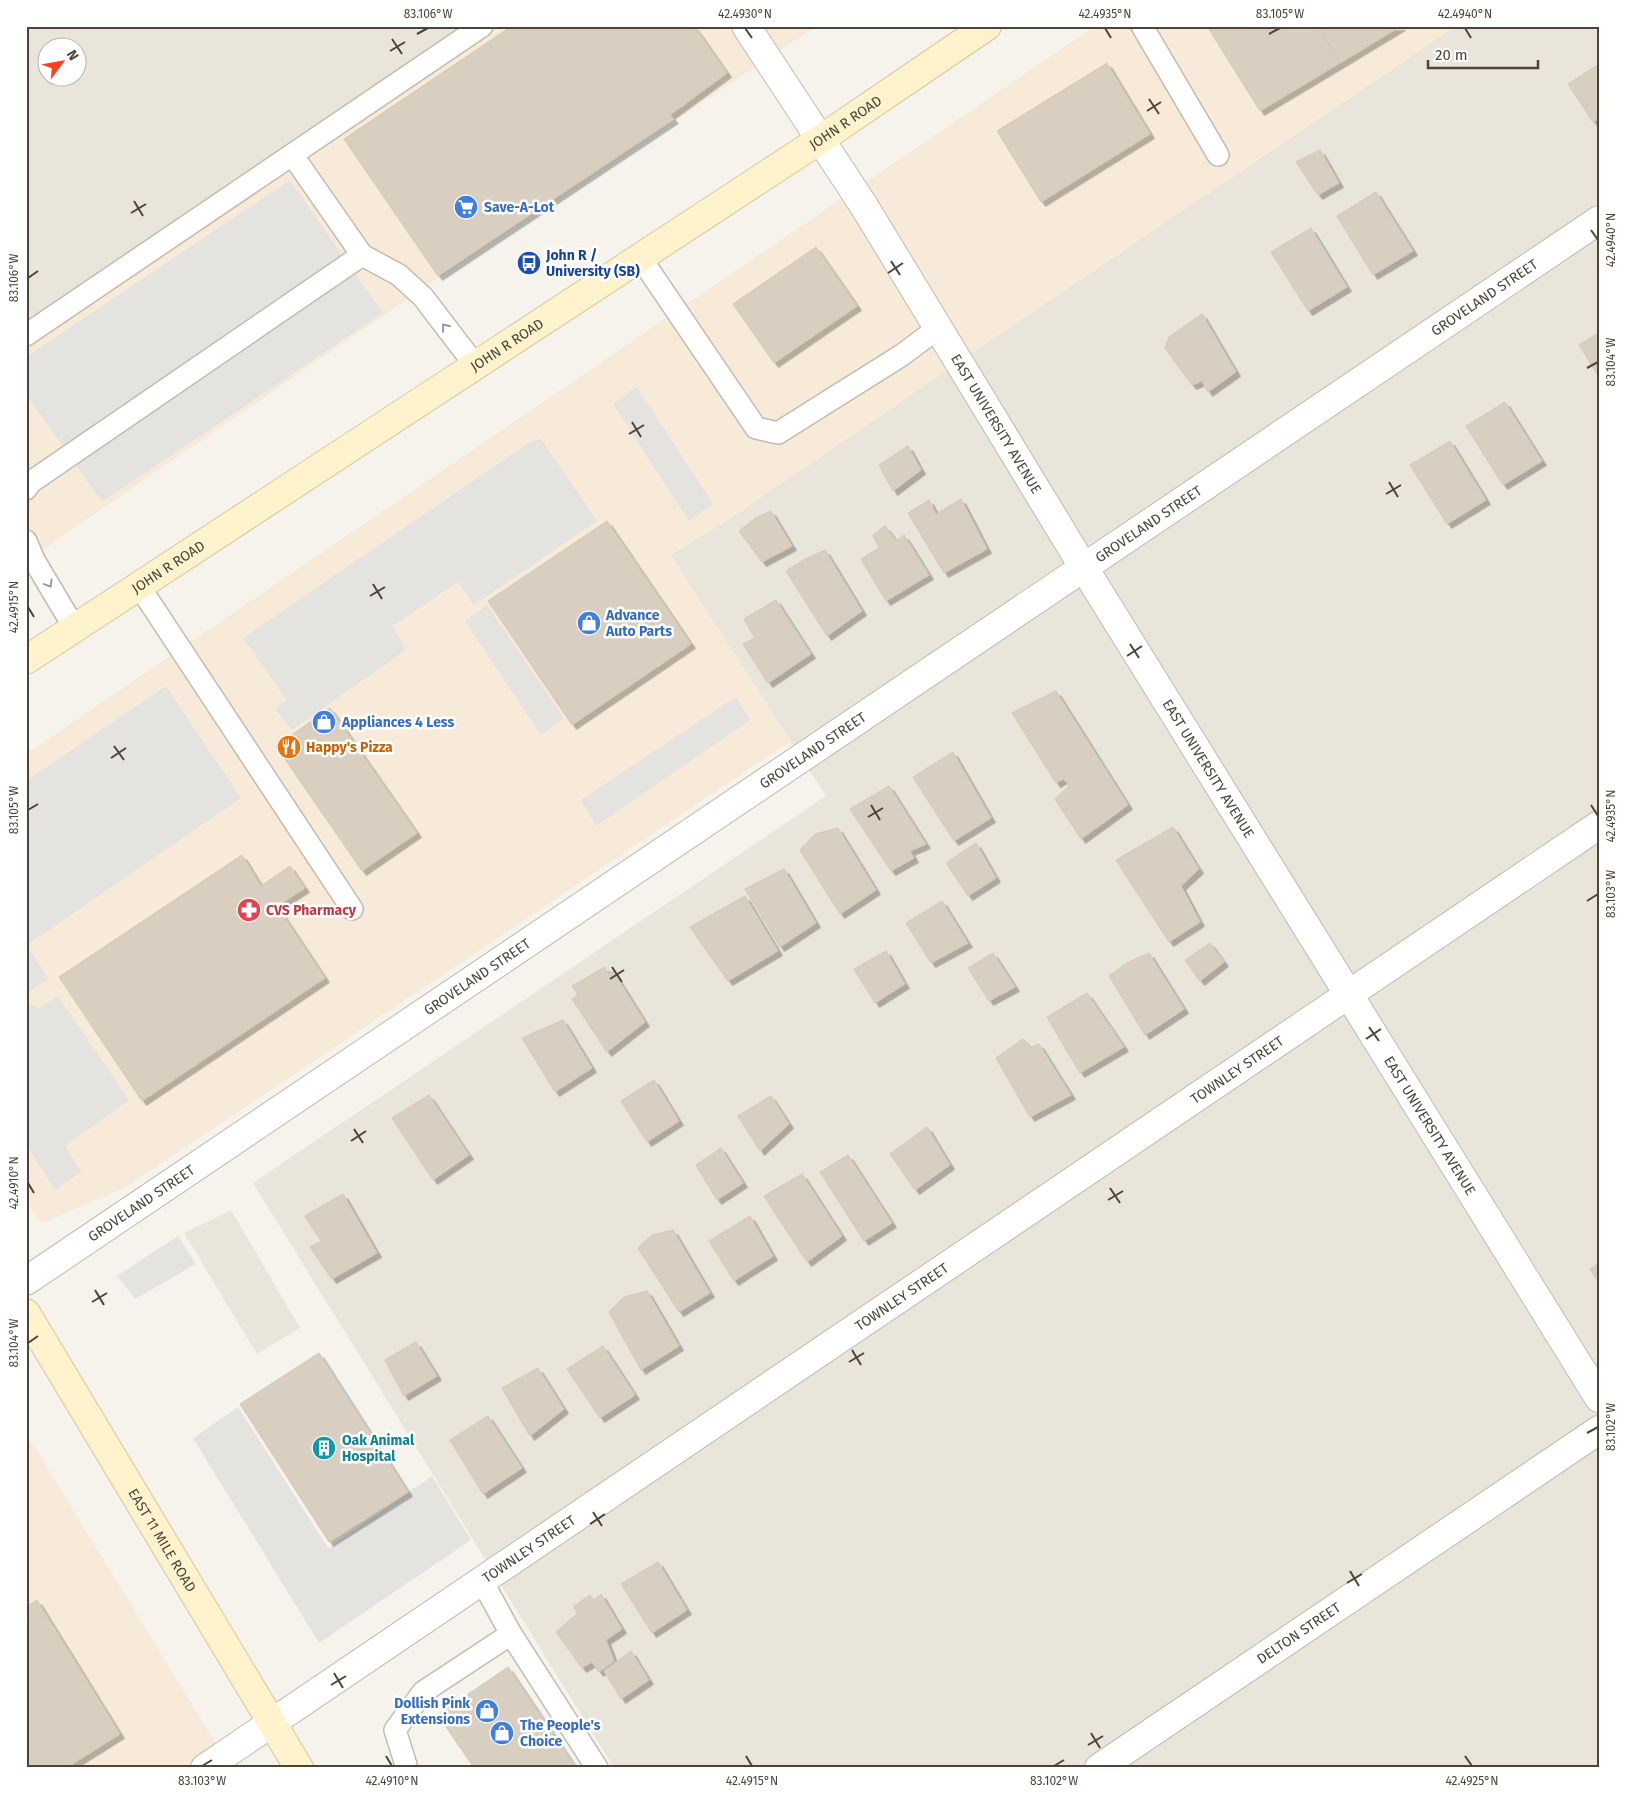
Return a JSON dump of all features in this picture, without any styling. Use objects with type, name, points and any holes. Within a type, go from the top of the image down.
[{"type":"main road","name":"JOHN R ROAD","points":[[26,660],[821,139],[987,26]]},
{"type":"main road","name":"EAST 11 MILE ROAD","points":[[26,1313],[299,1768]]},
{"type":"street","name":"EAST UNIVERSITY AVENUE","points":[[746,26],[821,139],[1084,568],[1599,1398]]},
{"type":"street","name":"GROVELAND STREET","points":[[26,1281],[1599,220]]},
{"type":"street","name":"TOWNLEY STREET","points":[[205,1768],[1599,825]]},
{"type":"street","name":"DELTON STREET","points":[[1100,1768],[1599,1430]]},
{"type":"lane","points":[[26,335],[482,26]]},
{"type":"lane","points":[[1142,26],[1218,155]]},
{"type":"lane","points":[[292,156],[362,255],[399,275],[423,297],[475,365]]},
{"type":"lane","points":[[26,489],[31,482],[362,255]]},
{"type":"lane","points":[[640,257],[756,428],[778,434],[902,355],[938,328]]},
{"type":"lane","points":[[26,541],[34,560],[75,629]]},
{"type":"lane","points":[[139,586],[352,909]]},
{"type":"lane","points":[[482,1581],[511,1634],[597,1768]]},
{"type":"lane","points":[[405,1767],[395,1730],[423,1692],[511,1634]]},
{"type":"shaded area","points":[[26,26],[462,26],[26,321]]},
{"type":"shaded area","points":[[462,26],[817,26],[434,281],[26,561],[26,321]]},
{"type":"shaded area","points":[[1095,26],[1456,26],[734,516],[670,554],[791,741],[128,1186],[43,1223],[26,1201],[26,754]]},
{"type":"shaded area","points":[[1456,26],[1599,26],[1599,1768],[614,1768],[253,1183],[826,796],[670,555],[734,516]]},
{"type":"shaded area","points":[[290,180],[383,313],[102,502],[26,394],[26,357]]},
{"type":"shaded area","points":[[637,387],[713,504],[689,521],[613,404]]},
{"type":"shaded area","points":[[541,439],[597,521],[474,605],[458,582],[393,626],[406,650],[292,730],[275,709],[287,700],[243,638],[530,442]]},
{"type":"shaded area","points":[[487,605],[564,718],[541,735],[465,621]]},
{"type":"shaded area","points":[[166,686],[241,798],[27,945],[48,979],[30,991],[28,1003],[39,1008],[58,996],[129,1100],[65,1146],[81,1172],[55,1190],[26,1144],[26,781]]},
{"type":"shaded area","points":[[736,697],[750,720],[596,826],[581,800]]},
{"type":"shaded area","points":[[231,1210],[300,1328],[257,1354],[184,1233]]},
{"type":"shaded area","points":[[178,1236],[196,1264],[135,1299],[117,1276]]},
{"type":"shaded area","points":[[238,1407],[328,1548],[432,1476],[471,1540],[319,1643],[193,1438]]},
{"type":"shaded area","points":[[26,1433],[204,1724],[230,1768],[26,1768]]},
{"type":"building","name":"Save-A-Lot","points":[[512,26],[694,26],[727,73],[670,115],[674,119],[438,276],[344,139]]},
{"type":"building","points":[[1207,26],[1318,26],[1340,63],[1260,111]]},
{"type":"building","points":[[1318,26],[1401,26],[1340,63]]},
{"type":"building","points":[[1107,63],[1150,134],[1041,202],[997,131]]},
{"type":"building","points":[[1599,64],[1599,118],[1593,122],[1568,84]]},
{"type":"building","points":[[1320,150],[1339,183],[1318,195],[1296,162]]},
{"type":"building","points":[[1376,192],[1413,251],[1373,275],[1337,216]]},
{"type":"building","points":[[1311,228],[1347,287],[1308,311],[1271,252]]},
{"type":"building","points":[[816,247],[857,306],[774,363],[733,304]]},
{"type":"building","points":[[1202,314],[1236,372],[1208,392],[1202,381],[1192,385],[1165,348],[1169,337]]},
{"type":"building","points":[[1599,333],[1599,377],[1579,345]]},
{"type":"building","points":[[1505,402],[1542,461],[1503,485],[1466,426]]},
{"type":"building","points":[[1450,441],[1486,500],[1447,524],[1410,465]]},
{"type":"building","points":[[908,446],[921,470],[893,491],[879,465]]},
{"type":"building","points":[[961,499],[987,549],[944,573],[908,513],[929,500],[936,514]]},
{"type":"building","points":[[771,511],[792,546],[762,562],[739,531],[754,519]]},
{"type":"building","name":"Advance Auto Parts","points":[[607,521],[691,644],[572,725],[488,601]]},
{"type":"building","points":[[885,526],[896,541],[904,535],[929,575],[886,601],[861,559],[879,548],[873,535]]},
{"type":"building","points":[[825,550],[862,611],[827,636],[786,571],[805,559]]},
{"type":"building","points":[[776,600],[811,654],[768,683],[743,644],[755,638],[744,619]]},
{"type":"building","points":[[1056,691],[1128,805],[1081,839],[1055,799],[1070,785],[1063,779],[1056,783],[1012,713]]},
{"type":"building","points":[[330,708],[417,833],[362,871],[276,746]]},
{"type":"building","points":[[953,752],[991,818],[954,841],[913,777]]},
{"type":"building","points":[[889,786],[926,844],[910,851],[914,858],[891,871],[850,809]]},
{"type":"building","points":[[1173,827],[1199,869],[1181,886],[1200,922],[1169,942],[1116,860]]},
{"type":"building","points":[[838,828],[876,890],[840,914],[800,850],[815,834]]},
{"type":"building","points":[[976,843],[996,878],[968,896],[946,863]]},
{"type":"building","name":"CVS Pharmacy","points":[[242,855],[261,886],[290,866],[305,888],[277,906],[325,978],[142,1101],[59,977]]},
{"type":"building","points":[[784,869],[816,923],[780,947],[745,889]]},
{"type":"building","points":[[745,896],[778,951],[728,981],[690,927]]},
{"type":"building","points":[[942,901],[968,943],[931,963],[906,923]]},
{"type":"building","points":[[1210,943],[1224,962],[1200,981],[1185,960]]},
{"type":"building","points":[[886,951],[905,984],[875,1003],[854,969]]},
{"type":"building","points":[[993,953],[1015,987],[989,1001],[968,968]]},
{"type":"building","points":[[1149,953],[1184,1009],[1145,1035],[1109,976],[1127,963]]},
{"type":"building","points":[[605,967],[608,974],[613,971],[645,1022],[607,1052],[572,999],[578,995],[572,986]]},
{"type":"building","points":[[1087,993],[1124,1047],[1080,1073],[1047,1017]]},
{"type":"building","points":[[563,1020],[592,1068],[555,1092],[522,1038]]},
{"type":"building","points":[[1023,1039],[1031,1047],[1039,1044],[1071,1095],[1030,1117],[996,1058]]},
{"type":"building","points":[[654,1080],[679,1121],[647,1142],[621,1101]]},
{"type":"building","points":[[429,1095],[469,1155],[433,1180],[392,1118]]},
{"type":"building","points":[[771,1096],[789,1124],[760,1151],[738,1116]]},
{"type":"building","points":[[927,1127],[950,1165],[915,1190],[890,1154]]},
{"type":"building","points":[[721,1148],[743,1183],[717,1200],[696,1165]]},
{"type":"building","points":[[848,1155],[892,1223],[864,1241],[820,1172]]},
{"type":"building","points":[[802,1174],[842,1236],[807,1262],[764,1196]]},
{"type":"building","points":[[343,1194],[377,1253],[332,1279],[310,1247],[321,1241],[305,1216]]},
{"type":"building","points":[[750,1216],[773,1256],[734,1281],[709,1241]]},
{"type":"building","points":[[673,1230],[710,1293],[679,1312],[638,1248],[652,1235]]},
{"type":"building","points":[[1599,1263],[1599,1283],[1590,1269]]},
{"type":"building","points":[[647,1291],[679,1346],[641,1370],[609,1312],[624,1297]]},
{"type":"building","points":[[416,1342],[437,1376],[404,1396],[385,1360]]},
{"type":"building","points":[[603,1346],[635,1395],[600,1418],[567,1369]]},
{"type":"building","name":"Oak Animal Hospital","points":[[319,1353],[408,1492],[329,1542],[240,1404]]},
{"type":"building","points":[[538,1368],[564,1409],[530,1436],[502,1388]]},
{"type":"building","points":[[488,1416],[522,1468],[483,1494],[450,1440]]},
{"type":"building","points":[[658,1562],[687,1610],[652,1633],[621,1584]]},
{"type":"building","points":[[601,1594],[622,1629],[606,1640],[614,1661],[599,1672],[592,1662],[582,1668],[556,1632],[577,1614],[574,1606],[590,1595],[594,1600]]},
{"type":"building","points":[[37,1600],[120,1734],[66,1768],[33,1768],[26,1758],[26,1607]]},
{"type":"building","points":[[631,1651],[649,1680],[621,1699],[604,1671]]},
{"type":"building","points":[[508,1667],[576,1768],[474,1768],[438,1715]]},
{"type":"place","name":"Save-A-Lot","points":[[466,207]]},
{"type":"place","name":"John R / University (SB)","points":[[529,263]]},
{"type":"place","name":"Advance Auto Parts","points":[[589,623]]},
{"type":"place","name":"Appliances 4 Less","points":[[324,722]]},
{"type":"place","name":"Happy's Pizza","points":[[289,747]]},
{"type":"place","name":"CVS Pharmacy","points":[[249,910]]},
{"type":"place","name":"Oak Animal Hospital","points":[[324,1448]]},
{"type":"place","name":"Dollish Pink Extensions","points":[[487,1711]]},
{"type":"place","name":"The People's Choice","points":[[502,1733]]}]
